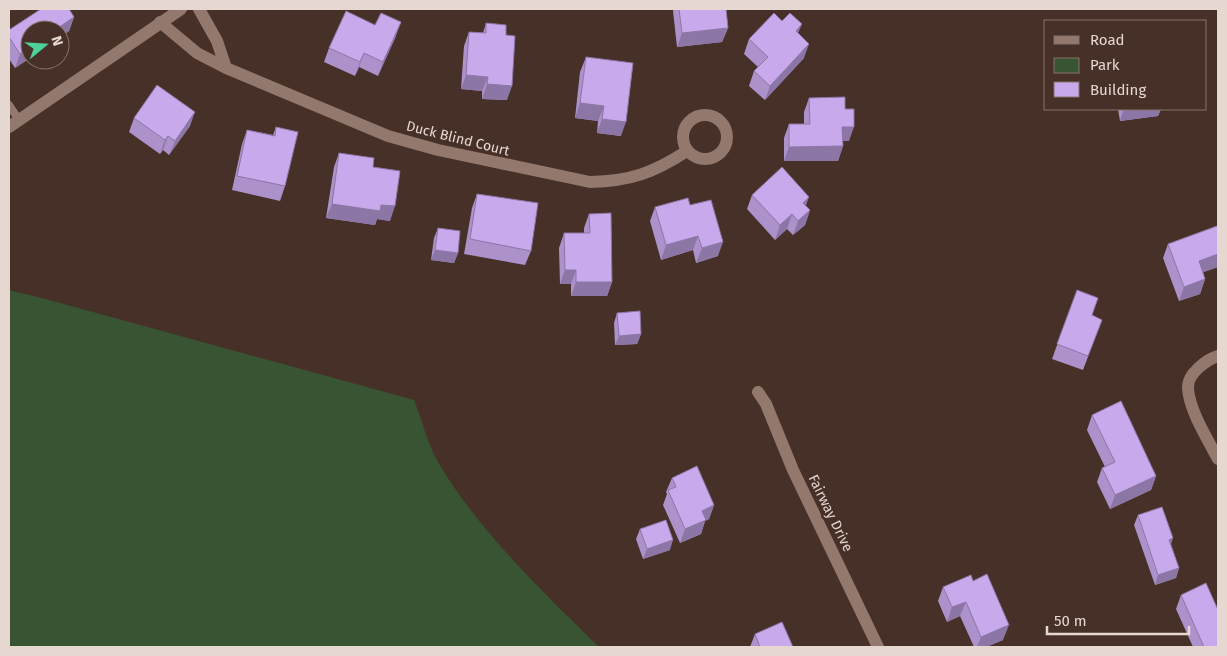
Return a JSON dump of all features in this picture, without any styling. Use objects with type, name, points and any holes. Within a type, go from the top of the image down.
[{"type":"street","points":[[14,124],[181,9]]},
{"type":"street","points":[[199,9],[217,41],[226,68]]},
{"type":"street","name":"Duck Blind Court","points":[[160,22],[197,53],[226,68],[388,136],[446,152],[590,182],[614,182],[640,177],[662,167],[687,151]]},
{"type":"street","points":[[1218,356],[1201,366],[1193,374],[1188,387],[1195,412],[1218,459]]},
{"type":"street","name":"Fairway Drive","points":[[758,392],[766,404],[793,470],[878,647]]},
{"type":"lane","points":[[9,105],[14,124]]},
{"type":"green space","points":[[9,290],[414,400],[435,457],[474,514],[513,560],[599,647],[9,647]]},
{"type":"building","points":[[41,9],[69,9],[74,17],[70,20],[24,20]]},
{"type":"building","points":[[679,9],[726,9],[728,28],[682,33]]},
{"type":"building","points":[[346,11],[375,25],[381,13],[401,22],[383,62],[364,53],[360,62],[329,48]]},
{"type":"building","points":[[774,13],[782,21],[790,13],[802,24],[796,31],[809,44],[770,86],[754,71],[768,57],[749,39]]},
{"type":"building","points":[[20,23],[20,54],[9,37],[9,30]]},
{"type":"building","points":[[486,23],[506,25],[506,35],[515,36],[512,86],[487,84],[488,77],[466,75],[469,32],[486,33]]},
{"type":"building","points":[[586,57],[633,63],[626,122],[602,119],[604,106],[580,103]]},
{"type":"building","points":[[157,85],[195,112],[175,141],[168,136],[165,140],[134,118]]},
{"type":"building","points":[[845,97],[845,109],[854,109],[854,127],[842,127],[843,146],[789,147],[789,124],[810,124],[809,98]]},
{"type":"building","points":[[276,127],[298,132],[285,186],[237,176],[247,130],[275,136]]},
{"type":"building","points":[[339,153],[374,158],[373,167],[400,171],[395,206],[381,205],[380,211],[332,204]]},
{"type":"building","points":[[782,167],[809,197],[803,203],[810,210],[798,221],[792,214],[780,225],[752,195]]},
{"type":"building","points":[[477,194],[538,203],[531,251],[470,239]]},
{"type":"building","points":[[688,198],[690,205],[711,200],[723,242],[702,248],[698,236],[666,245],[655,207]]},
{"type":"building","points":[[611,213],[612,282],[576,282],[576,270],[565,270],[564,233],[590,233],[589,214]]},
{"type":"building","points":[[1217,226],[1218,254],[1199,261],[1205,279],[1184,287],[1168,244]]},
{"type":"building","points":[[438,228],[460,231],[458,253],[435,250]]},
{"type":"building","points":[[1077,290],[1098,298],[1092,315],[1102,320],[1088,356],[1057,344]]},
{"type":"building","points":[[640,311],[641,334],[619,336],[617,313]]},
{"type":"building","points":[[1121,401],[1156,476],[1115,495],[1102,468],[1115,462],[1092,415]]},
{"type":"building","points":[[697,466],[714,505],[702,511],[706,520],[685,529],[668,490],[676,487],[672,478]]},
{"type":"building","points":[[1162,507],[1173,538],[1169,540],[1179,568],[1158,575],[1138,515]]},
{"type":"building","points":[[666,520],[673,540],[647,549],[640,529]]},
{"type":"building","points":[[987,574],[1009,625],[981,637],[966,602],[952,607],[943,587],[971,575],[973,581]]},
{"type":"building","points":[[1206,583],[1218,610],[1218,647],[1204,647],[1181,595]]},
{"type":"building","points":[[782,622],[793,647],[760,647],[755,634]]}]
